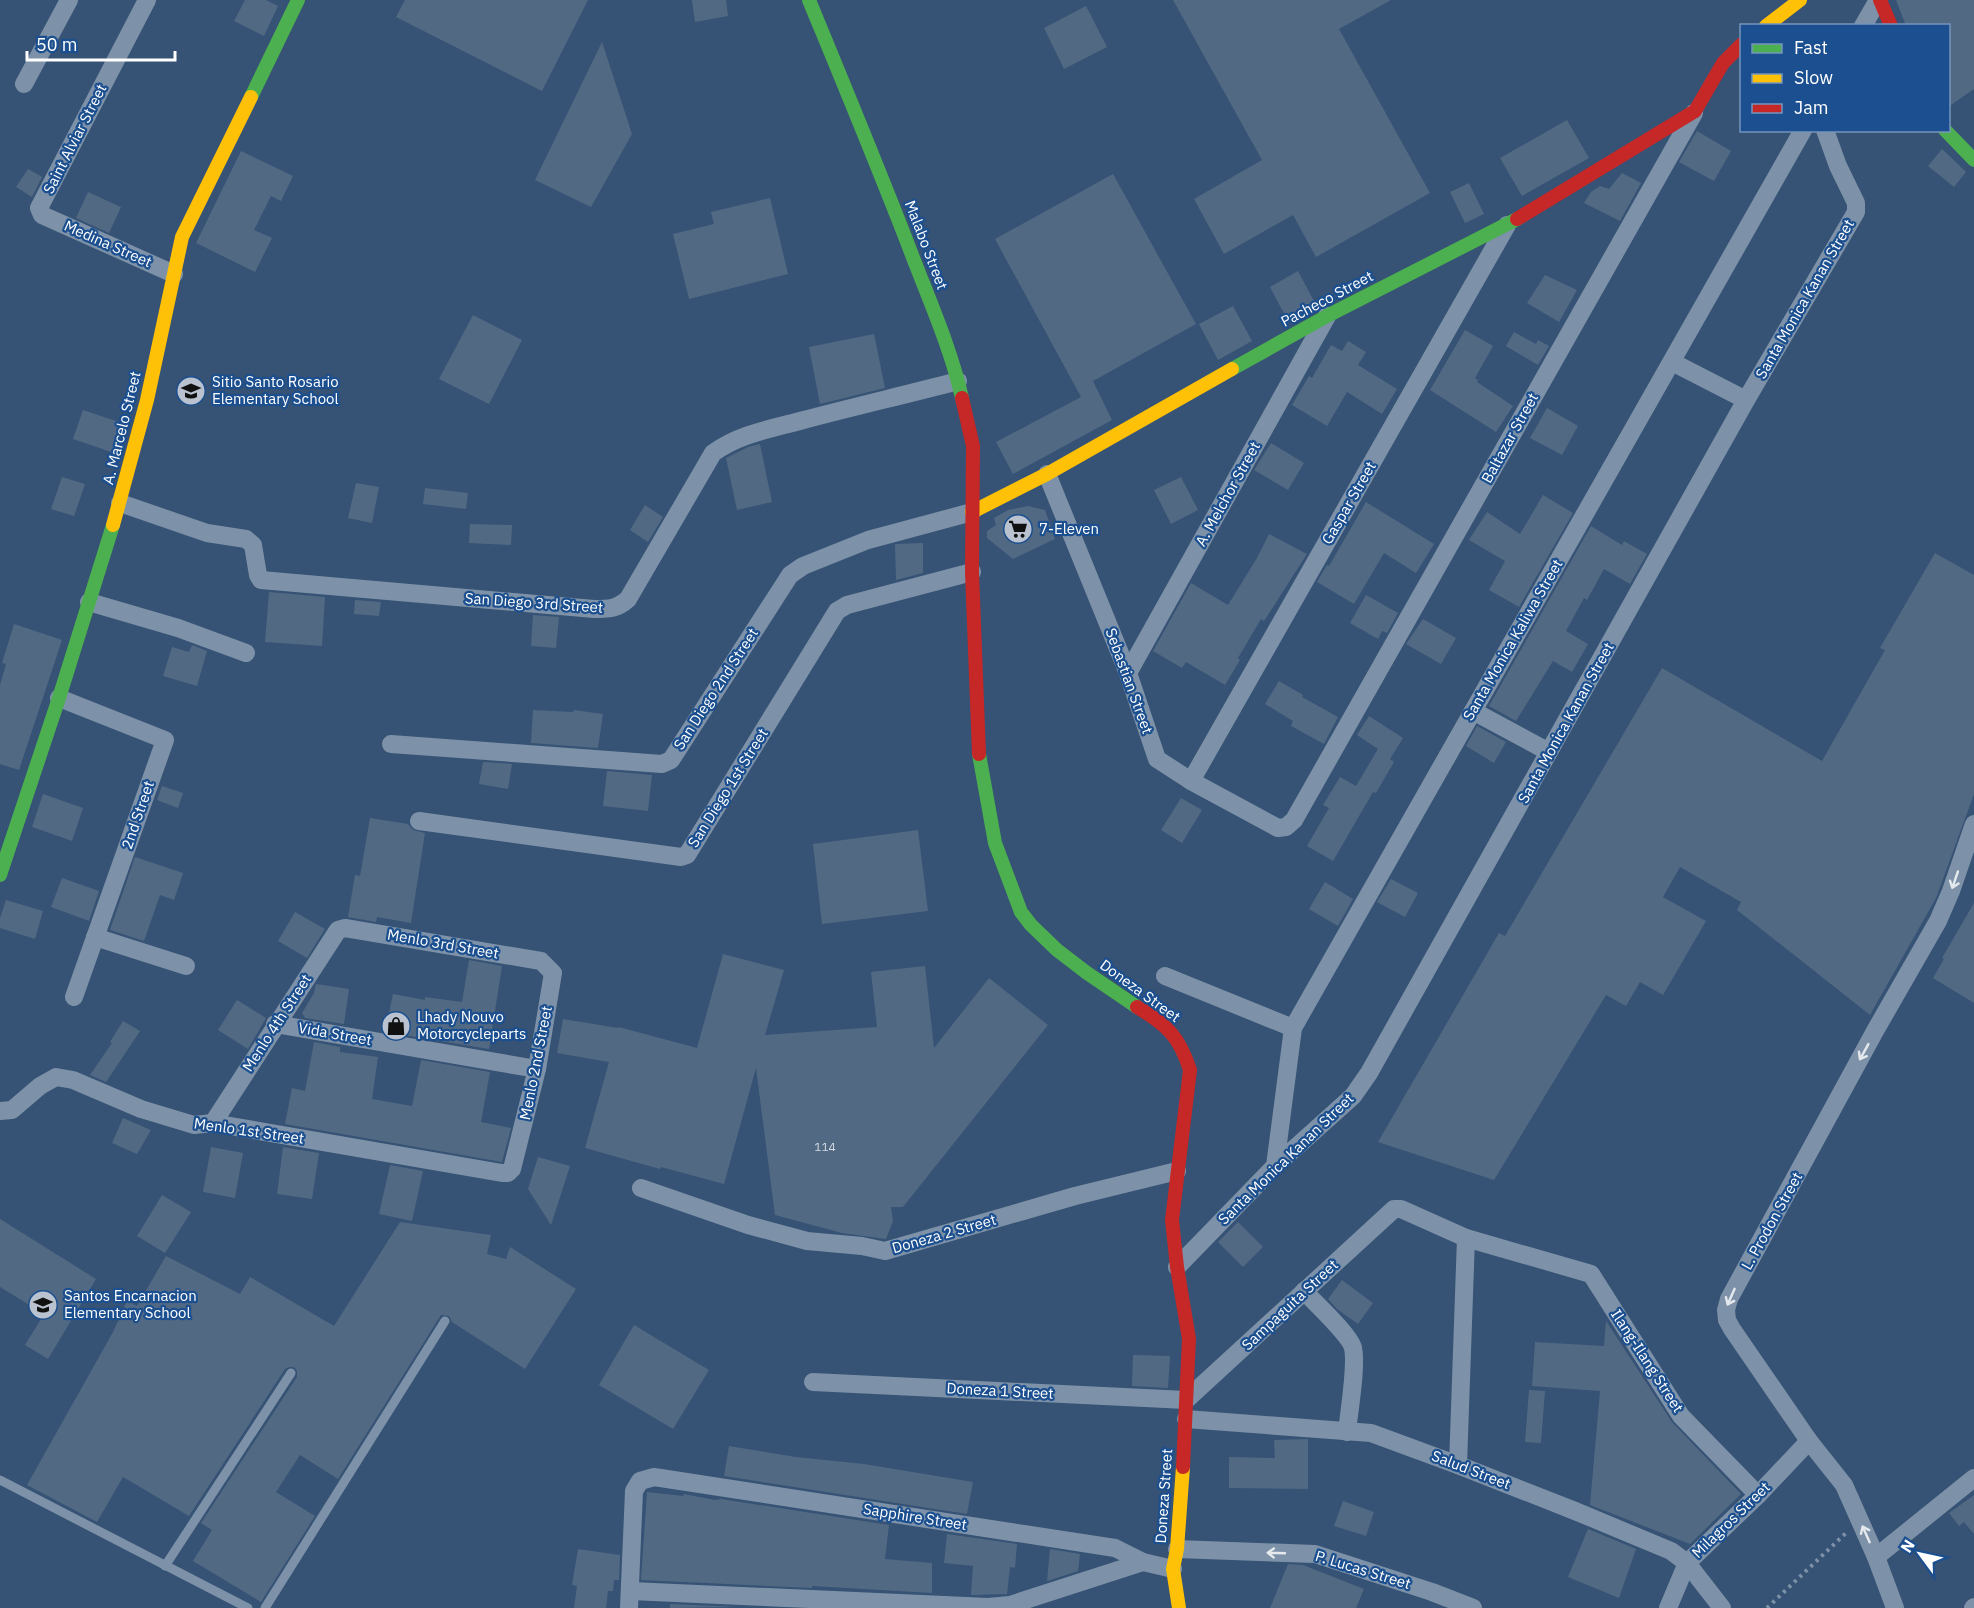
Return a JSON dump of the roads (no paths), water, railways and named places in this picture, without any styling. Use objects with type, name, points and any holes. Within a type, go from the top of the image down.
[{"type":"street","points":[[24,84],[69,0]]},
{"type":"street","name":"Saint Alviar Street","points":[[42,214],[39,208],[147,0]]},
{"type":"street","name":"A. Marcelo Street","points":[[0,875],[59,698],[120,503],[147,400],[182,237],[298,0]]},
{"type":"street","name":"Malabo Street","points":[[809,0],[873,153],[936,315],[958,381],[973,446],[972,512]]},
{"type":"street","points":[[1769,24],[1800,0]]},
{"type":"street","points":[[1864,24],[1879,0]]},
{"type":"street","points":[[1879,0],[1889,24]]},
{"type":"street","name":"Baltazar Street","points":[[1278,828],[1286,827],[1294,820],[1695,111],[1723,63],[1740,46]]},
{"type":"street","name":"Pacheco Street","points":[[972,512],[1047,474],[1327,316],[1507,225],[1695,111]]},
{"type":"street","name":"Santa Monica Kaliwa Street","points":[[1275,1166],[1293,1028],[1802,132]]},
{"type":"street","name":"Santa Monica Kanan Street","points":[[1177,1267],[1275,1166],[1353,1096],[1370,1073],[1746,400],[1856,212],[1856,203],[1838,166],[1826,132]]},
{"type":"street","points":[[1947,132],[1974,160]]},
{"type":"street","name":"Medina Street","points":[[42,214],[174,274]]},
{"type":"street","name":"Gaspar Street","points":[[1191,781],[1507,225]]},
{"type":"street","name":"A. Melchor Street","points":[[1128,673],[1327,316]]},
{"type":"street","points":[[1672,362],[1746,400]]},
{"type":"street","name":"San Diego 3rd Street","points":[[120,503],[207,533],[246,539],[253,545],[258,575],[261,580],[614,609],[628,599],[713,453],[726,444],[742,437],[802,420],[958,381]]},
{"type":"street","name":"Sebastian Street","points":[[1047,474],[1128,673],[1157,759],[1191,781],[1278,828]]},
{"type":"street","name":"Doneza Street","points":[[972,512],[979,759],[994,843],[1021,912],[1026,919],[1046,940],[1082,969],[1169,1028],[1184,1048],[1190,1070],[1172,1220],[1189,1340],[1177,1549],[1173,1569],[1179,1608]]},
{"type":"street","name":"San Diego 2nd Street","points":[[391,744],[662,764],[671,760],[790,575],[803,566],[868,540],[972,512]]},
{"type":"street","name":"San Diego 1st Street","points":[[419,821],[681,857],[687,855],[837,611],[847,605],[972,572]]},
{"type":"street","points":[[89,602],[178,628],[246,653]]},
{"type":"street","name":"2nd Street","points":[[59,698],[165,740],[74,997]]},
{"type":"street","points":[[1473,711],[1549,752]]},
{"type":"street","name":"L. Prodon Street","points":[[1895,1608],[1876,1557],[1844,1485],[1809,1441],[1740,1342],[1727,1320],[1726,1310],[1729,1299],[1875,1031],[1938,921],[1974,825]]},
{"type":"street","name":"Menlo 3rd Street","points":[[345,928],[541,961]]},
{"type":"street","name":"Menlo 4th Street","points":[[213,1123],[338,930],[345,928]]},
{"type":"street","points":[[96,937],[186,966]]},
{"type":"street","name":"Menlo 2nd Street","points":[[512,1168],[537,1069],[553,973],[541,961]]},
{"type":"street","points":[[1165,976],[1293,1028]]},
{"type":"street","name":"Vida Street","points":[[275,1024],[537,1069]]},
{"type":"street","name":"Menlo 1st Street","points":[[0,1111],[12,1110],[40,1086],[56,1077],[73,1080],[141,1109],[194,1125],[213,1123],[502,1173],[508,1173],[512,1168]]},
{"type":"street","name":"Doneza 2 Street","points":[[641,1188],[807,1241],[862,1246],[885,1251],[1075,1196],[1177,1171]]},
{"type":"street","name":"Sampaguita Street","points":[[1186,1400],[1394,1209],[1408,1211],[1466,1238]]},
{"type":"street","points":[[1458,1465],[1466,1238]]},
{"type":"street","name":"Ilang-Ilang Street","points":[[1466,1238],[1591,1274],[1681,1416],[1758,1495]]},
{"type":"street","points":[[1304,1292],[1353,1346],[1354,1360],[1347,1432]]},
{"type":"street","name":"Doneza 1 Street","points":[[813,1382],[1186,1400]]},
{"type":"street","name":"Salud Street","points":[[1186,1419],[1371,1433],[1575,1510],[1671,1551],[1687,1563],[1722,1608]]},
{"type":"street","name":"Milagros Street","points":[[1668,1608],[1687,1563],[1758,1495],[1809,1441]]},
{"type":"street","name":"Sapphire Street","points":[[630,1600],[634,1491],[640,1481],[654,1477],[1115,1548],[1143,1562],[1173,1569]]},
{"type":"street","points":[[1876,1557],[1974,1479]]},
{"type":"street","name":"P. Lucas Street","points":[[1177,1549],[1315,1554],[1432,1592],[1473,1608]]},
{"type":"street","points":[[630,1600],[1009,1606],[1143,1562]]},
{"type":"lane","points":[[265,1608],[445,1320]]},
{"type":"lane","points":[[165,1566],[291,1373]]},
{"type":"lane","points":[[0,1480],[248,1608]]},
{"type":"place","name":"Sitio Santo Rosario Elementary School","points":[[191,391]]},
{"type":"place","name":"7-Eleven","points":[[1018,529]]},
{"type":"place","name":"Lhady Nouvo Motorcycleparts","points":[[396,1026]]},
{"type":"place","name":"Santos Encarnacion Elementary School","points":[[43,1305]]}]
